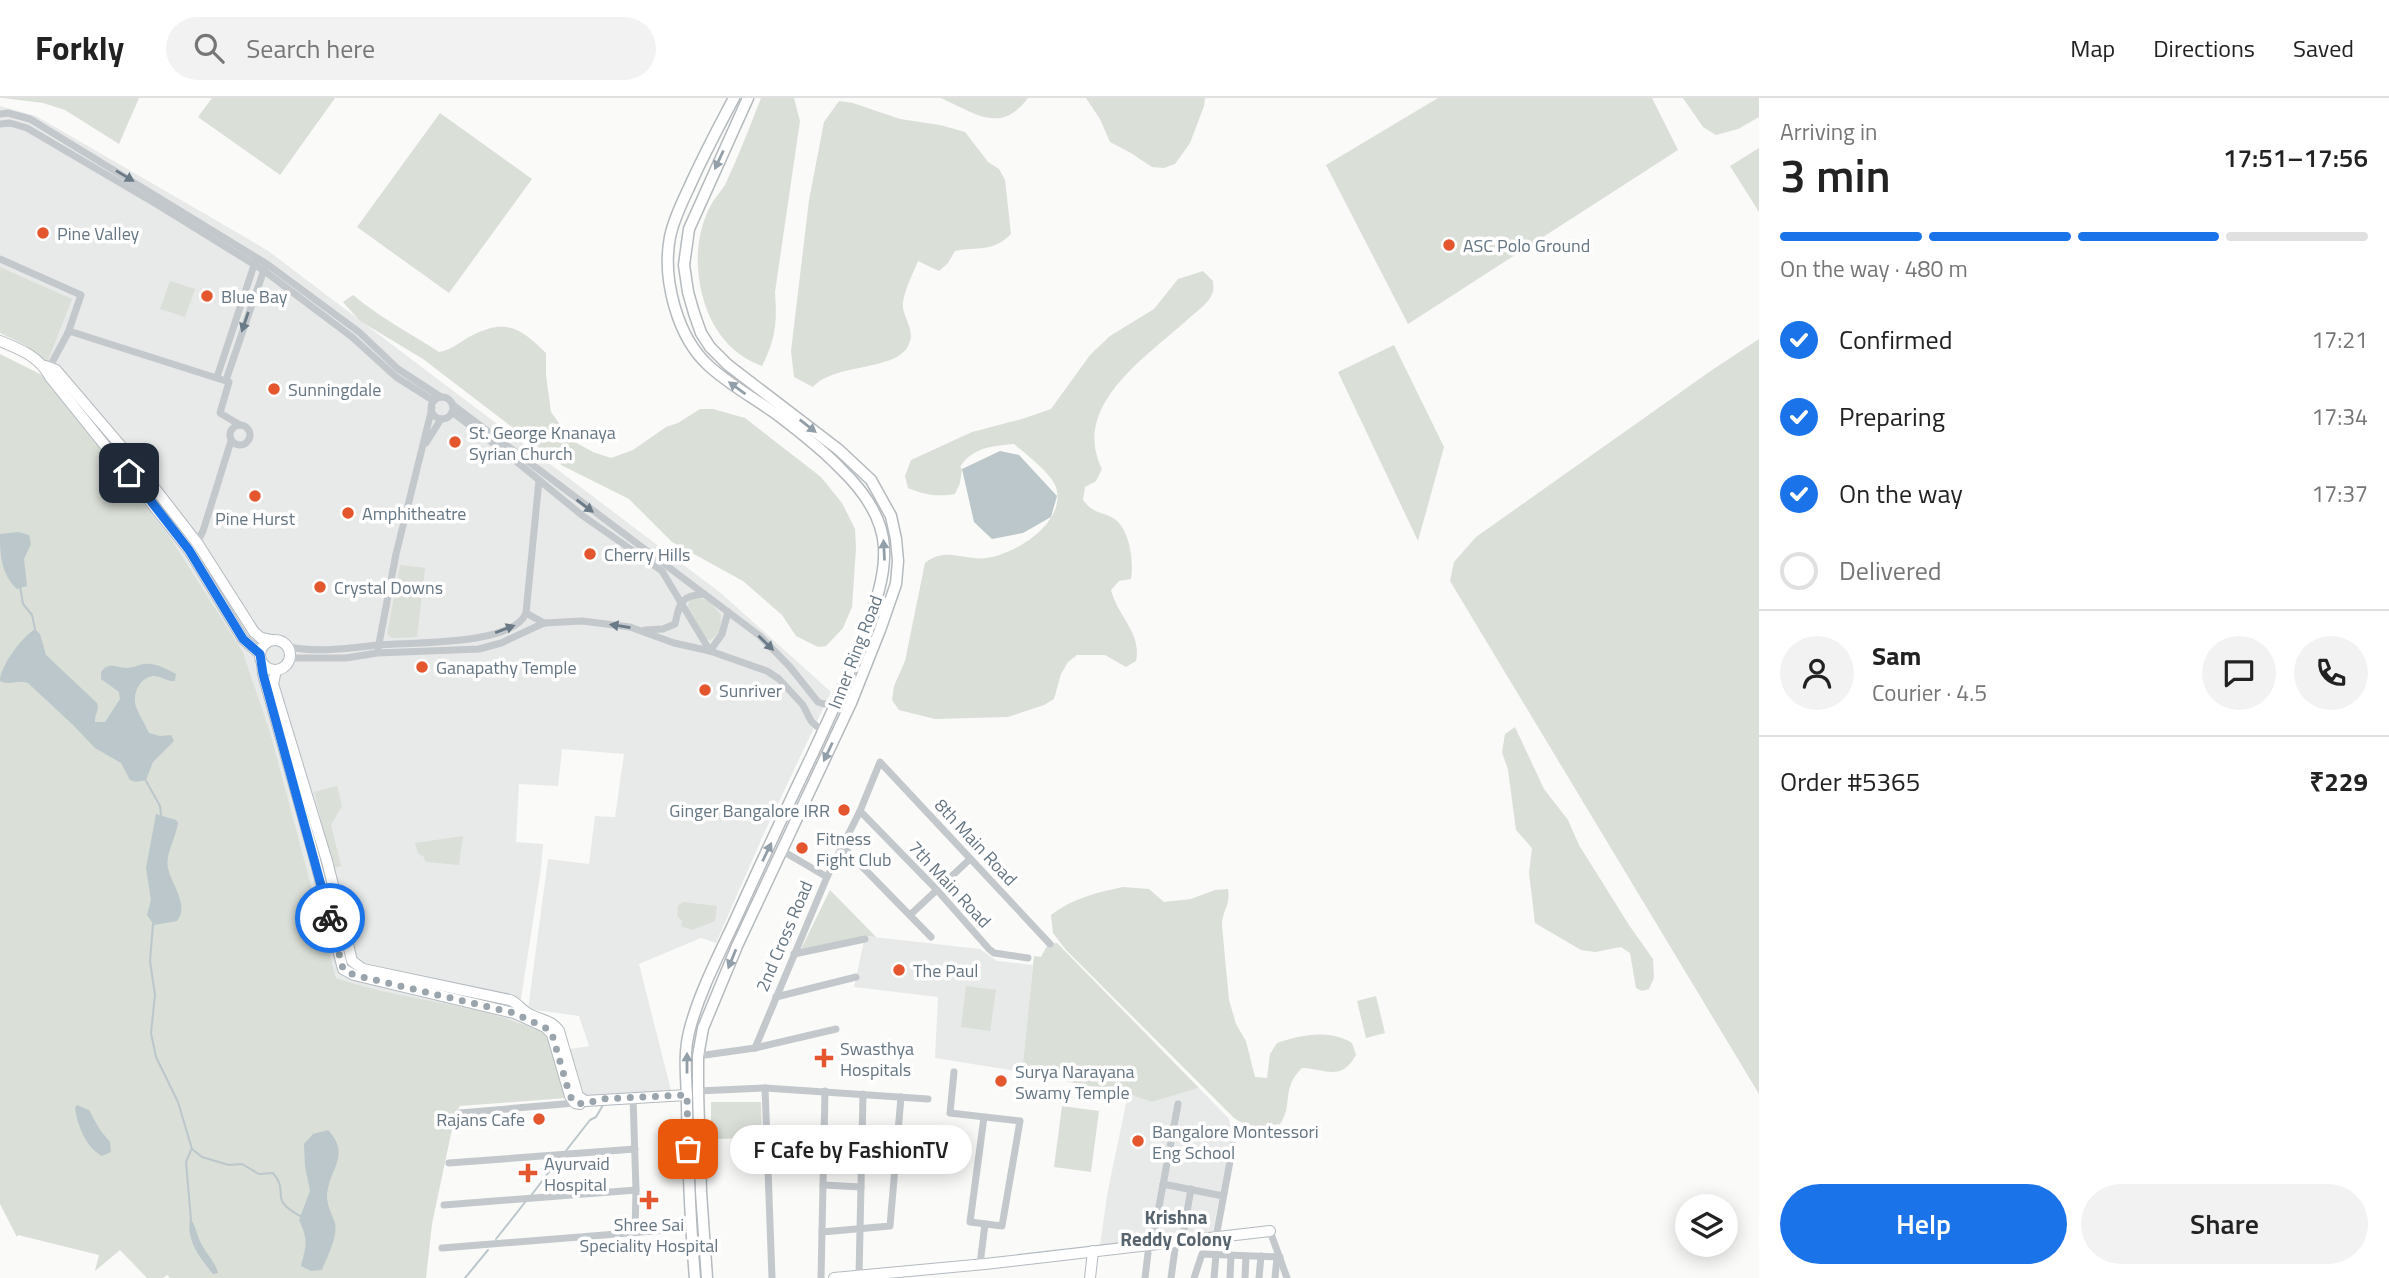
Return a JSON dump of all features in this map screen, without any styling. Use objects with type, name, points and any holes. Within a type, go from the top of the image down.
[{"type":"main road","name":"Inner Ring Road","points":[[707,1278],[693,1093],[686,1058],[689,1034],[696,1010],[758,869],[838,702],[878,594],[882,578],[884,541],[878,520],[858,485],[779,416],[737,389],[701,357],[685,333],[672,296],[669,250],[673,226],[709,144],[734,98]]},
{"type":"main road","name":"Inner Ring Road","points":[[695,1278],[691,1228],[693,1093],[703,1028],[737,946],[851,703],[896,584],[898,561],[897,539],[891,516],[871,480],[839,450],[728,365],[706,340],[694,313],[684,265],[689,229],[748,98]]},
{"type":"street","points":[[0,114],[8,113],[30,119],[255,261]]},
{"type":"street","points":[[0,124],[10,123],[27,128],[265,267],[359,332],[435,402],[435,415],[448,417],[453,408]]},
{"type":"street","points":[[0,259],[81,295],[69,331],[50,370]]},
{"type":"street","points":[[216,377],[255,261]]},
{"type":"street","points":[[226,380],[265,267]]},
{"type":"street","points":[[69,331],[226,380],[230,384],[220,413],[248,428],[250,432],[249,440],[243,446],[231,441]]},
{"type":"street","points":[[0,341],[17,348],[50,370],[194,547],[254,632],[261,638],[281,641],[289,652]]},
{"type":"street","points":[[435,402],[448,399],[453,408],[583,516],[663,571],[710,651]]},
{"type":"street","points":[[378,649],[396,554],[435,402]]},
{"type":"street","points":[[453,408],[760,636],[818,702],[838,702]]},
{"type":"street","points":[[422,449],[441,418]]},
{"type":"street","points":[[240,425],[230,432],[231,441],[194,547],[243,639],[268,668],[276,670],[285,667],[289,652]]},
{"type":"street","points":[[378,649],[478,638],[513,626],[524,619],[539,480]]},
{"type":"street","points":[[641,631],[663,629],[675,624],[680,602],[689,595],[705,594]]},
{"type":"street","points":[[710,651],[722,634],[728,612]]},
{"type":"street","points":[[526,613],[544,623]]},
{"type":"street","points":[[289,652],[480,649],[521,635],[544,623],[582,621],[641,631],[674,643],[710,651],[776,675],[803,705],[811,721],[824,733]]},
{"type":"street","points":[[271,640],[263,645],[263,674],[343,969],[354,975],[514,1013],[545,1027],[552,1034],[570,1096],[585,1104],[600,1099],[765,1088],[928,1099]]},
{"type":"street","points":[[276,670],[273,684],[327,861],[352,961],[363,969],[516,1002],[526,1017]]},
{"type":"street","name":"2nd Cross Road","points":[[755,1048],[827,877],[860,811],[880,762]]},
{"type":"street","name":"8th Main Road","points":[[880,762],[1049,944]]},
{"type":"street","name":"7th Main Road","points":[[860,811],[995,953],[1028,958]]},
{"type":"street","points":[[843,847],[931,937]]},
{"type":"street","points":[[781,850],[827,877]]},
{"type":"street","points":[[910,915],[970,859]]},
{"type":"street","points":[[794,954],[865,939]]},
{"type":"street","points":[[776,997],[856,977]]},
{"type":"street","points":[[698,1056],[755,1048],[836,1029]]},
{"type":"street","points":[[954,1072],[950,1113],[1020,1121],[1002,1226],[970,1222],[984,1117]]},
{"type":"street","points":[[765,1088],[772,1278]]},
{"type":"street","points":[[821,1278],[825,1091]]},
{"type":"street","points":[[859,1276],[863,1094]]},
{"type":"street","points":[[633,1097],[635,1233]]},
{"type":"street","points":[[822,1232],[890,1226],[901,1097]]},
{"type":"street","points":[[460,1113],[578,1101]]},
{"type":"street","points":[[1145,1278],[1178,1104]]},
{"type":"street","points":[[824,1140],[862,1141]]},
{"type":"street","points":[[1216,1237],[1233,1145]]},
{"type":"street","points":[[449,1163],[635,1149]]},
{"type":"street","points":[[1163,1184],[1223,1196]]},
{"type":"street","points":[[823,1185],[861,1188]]},
{"type":"street","points":[[1171,1278],[1191,1189]]},
{"type":"street","points":[[444,1205],[636,1190]]},
{"type":"street","points":[[979,1264],[985,1224]]},
{"type":"street","points":[[442,1248],[691,1228]]},
{"type":"street","points":[[834,1278],[1093,1251],[1150,1249],[1270,1231],[1287,1278]]},
{"type":"street","points":[[1090,1278],[1093,1251]]},
{"type":"street","points":[[1194,1278],[1202,1254],[1278,1257]]},
{"type":"street","points":[[1214,1278],[1216,1255]]},
{"type":"street","points":[[1230,1278],[1231,1255]]},
{"type":"street","points":[[1245,1278],[1246,1256]]},
{"type":"street","points":[[1259,1278],[1261,1256]]},
{"type":"street","points":[[1275,1278],[1278,1257]]},
{"type":"shaded area","points":[[3,98],[139,98],[119,144],[65,110],[43,103]]},
{"type":"shaded area","points":[[212,98],[335,98],[280,175],[198,117]]},
{"type":"shaded area","points":[[761,98],[794,98],[800,121],[775,292],[774,330],[762,366],[734,350],[714,325],[703,297],[698,265],[700,234],[705,219],[726,183]]},
{"type":"shaded area","points":[[941,98],[1028,98],[1007,116],[987,118]]},
{"type":"shaded area","points":[[1086,98],[1205,98],[1190,143],[1175,164],[1164,168],[1152,167],[1110,142],[1100,119]]},
{"type":"shaded area","name":"ASC Polo Ground","points":[[1438,98],[1652,98],[1678,150],[1408,324],[1326,165]]},
{"type":"shaded area","points":[[1683,98],[1759,98],[1759,117],[1738,129],[1716,135],[1703,127]]},
{"type":"shaded area","points":[[839,101],[900,119],[965,132],[988,162],[999,169],[1005,180],[1011,234],[991,246],[955,251],[939,271],[918,261],[903,302],[911,338],[903,353],[893,359],[836,374],[813,387],[794,377],[791,351],[809,200],[824,122]]},
{"type":"shaded area","points":[[0,106],[36,116],[267,250],[722,594],[831,692],[716,943],[701,938],[639,964],[671,1090],[585,1097],[570,1049],[589,1046],[579,1016],[528,1009],[548,859],[589,864],[595,816],[615,817],[624,754],[562,749],[558,786],[519,784],[516,842],[543,844],[520,1005],[522,1022],[362,987],[336,978],[271,735],[243,652],[170,537],[42,375],[71,299],[0,267]]},
{"type":"shaded area","points":[[440,113],[532,179],[449,293],[357,227]]},
{"type":"shaded area","points":[[1759,148],[1759,212],[1730,166]]},
{"type":"shaded area","points":[[0,267],[72,299],[47,363],[25,345],[0,333]]},
{"type":"shaded area","points":[[1203,271],[1213,281],[1212,295],[1199,310],[1135,366],[1105,403],[1096,424],[1095,446],[1102,469],[1096,481],[1085,487],[1083,500],[1092,509],[1116,520],[1128,539],[1132,564],[1131,579],[1119,581],[1111,590],[1133,633],[1136,661],[1126,667],[1105,655],[1077,655],[1068,662],[1061,674],[1054,699],[1008,717],[935,719],[899,710],[892,700],[894,686],[905,661],[925,563],[940,555],[987,558],[1012,550],[1047,524],[1057,500],[1056,487],[1049,476],[1014,444],[977,451],[965,460],[960,467],[960,483],[955,494],[931,495],[908,488],[905,476],[911,460],[972,432],[1051,409],[1090,355],[1110,336],[1154,309],[1178,279]]},
{"type":"shaded area","points":[[170,281],[195,289],[185,317],[160,309]]},
{"type":"shaded area","points":[[353,295],[439,352],[495,327],[521,332],[546,353],[551,412],[571,440],[611,458],[633,450],[666,427],[700,409],[713,409],[745,418],[821,477],[842,503],[855,529],[852,607],[843,628],[826,646],[818,647],[796,636],[782,615],[743,581],[672,542],[629,499],[563,466],[423,359],[360,321],[343,302]]},
{"type":"shaded area","points":[[1759,339],[1759,1094],[1450,581],[1454,562],[1476,537]]},
{"type":"shaded area","points":[[1394,345],[1444,447],[1418,541],[1338,372]]},
{"type":"shaded area","points":[[0,354],[42,375],[170,537],[243,652],[271,735],[336,978],[389,993],[498,1016],[548,1035],[566,1098],[460,1106],[455,1115],[432,1224],[426,1278],[170,1278],[167,1275],[163,1278],[147,1278],[120,1250],[95,1271],[99,1255],[18,1235],[17,1237],[0,1204]]},
{"type":"shaded area","points":[[1000,451],[1019,455],[1057,496],[1051,517],[1023,533],[992,539],[974,522],[962,469]]},
{"type":"shaded area","points":[[18,532],[29,535],[31,544],[24,559],[27,586],[17,589],[5,570],[0,534]]},
{"type":"shaded area","points":[[400,565],[425,568],[417,637],[392,638],[387,634]]},
{"type":"shaded area","points":[[697,597],[709,601],[721,615],[720,631],[711,640],[706,639],[688,606],[690,599]]},
{"type":"shaded area","points":[[35,629],[40,634],[46,655],[97,703],[95,722],[105,722],[120,699],[119,692],[101,679],[101,672],[107,667],[129,668],[152,664],[176,674],[175,681],[156,676],[148,677],[140,683],[136,692],[136,707],[149,733],[171,735],[174,741],[153,762],[146,780],[130,780],[121,763],[95,748],[28,683],[0,681],[13,652]]},
{"type":"shaded area","points":[[1515,727],[1544,789],[1568,820],[1579,845],[1653,959],[1654,978],[1649,989],[1642,991],[1636,988],[1630,953],[1621,947],[1595,952],[1581,950],[1535,923],[1529,873],[1532,848],[1516,830],[1508,770],[1502,752],[1505,734]]},
{"type":"shaded area","points":[[337,786],[342,806],[331,825],[341,866],[333,868],[314,792]]},
{"type":"shaded area","points":[[156,814],[178,823],[167,863],[182,909],[177,921],[154,925],[147,915],[151,900],[146,868]]},
{"type":"shaded area","points":[[463,836],[459,865],[426,862],[418,853],[415,843]]},
{"type":"shaded area","points":[[1123,887],[1149,889],[1164,902],[1191,899],[1215,890],[1228,889],[1222,926],[1229,1000],[1236,1024],[1246,1041],[1255,1077],[1267,1078],[1270,1054],[1277,1043],[1305,1036],[1324,1035],[1343,1039],[1352,1043],[1356,1055],[1345,1069],[1339,1071],[1302,1068],[1291,1083],[1280,1124],[1255,1126],[1244,1124],[1233,1117],[1066,950],[1053,933],[1051,915],[1059,909],[1085,897]]},
{"type":"shaded area","points":[[830,890],[876,937],[865,936],[801,949]]},
{"type":"shaded area","points":[[683,902],[717,906],[715,921],[692,930],[681,926],[682,921],[677,915],[678,906]]},
{"type":"shaded area","points":[[865,936],[980,949],[997,961],[1033,965],[1022,1072],[935,1058],[938,997],[854,987]]},
{"type":"shaded area","points":[[1057,943],[1199,1088],[1152,1102],[1128,1094],[1022,1072],[1034,956],[1041,957],[1048,944]]},
{"type":"shaded area","points":[[966,986],[996,990],[990,1031],[961,1027]]},
{"type":"shaded area","points":[[1376,996],[1385,1033],[1366,1038],[1357,1001]]},
{"type":"shaded area","points":[[1199,1088],[1229,1119],[1232,1136],[1212,1235],[1100,1246],[1107,1195],[1128,1094],[1152,1102]]},
{"type":"shaded area","points":[[711,1102],[761,1102],[762,1138],[711,1139]]},
{"type":"shaded area","points":[[77,1105],[89,1110],[110,1142],[111,1152],[102,1156],[87,1142],[78,1121],[75,1108]]},
{"type":"shaded area","points":[[1062,1106],[1099,1111],[1091,1172],[1054,1167]]},
{"type":"shaded area","points":[[328,1130],[338,1147],[337,1163],[327,1196],[336,1229],[322,1270],[311,1271],[301,1266],[306,1243],[299,1220],[310,1191],[304,1144],[313,1134]]},
{"type":"shaded area","points":[[190,1219],[218,1273],[213,1274],[195,1249],[190,1235]]},
{"type":"waterway","points":[[20,586],[23,604],[32,615],[35,629]]},
{"type":"waterway","points":[[145,779],[160,806],[161,815]]},
{"type":"waterway","points":[[153,924],[150,961],[155,995],[151,1033],[156,1057],[178,1102],[192,1149],[202,1157],[229,1165],[242,1164],[259,1174],[273,1173],[278,1180],[285,1205],[302,1217]]},
{"type":"waterway","points":[[565,1152],[590,1120],[596,1117],[603,1105]]},
{"type":"waterway","points":[[191,1150],[186,1162],[191,1220]]},
{"type":"waterway","points":[[530,1197],[555,1164]]},
{"type":"waterway","points":[[496,1239],[526,1201]]},
{"type":"waterway","points":[[465,1278],[488,1250]]},
{"type":"way so far","points":[[330,918],[343,969],[354,975],[514,1013],[550,1030],[570,1096],[575,1103],[585,1104],[600,1099],[687,1095],[688,1149]]},
{"type":"place","name":"Pine Valley","points":[[43,233]]},
{"type":"place","name":"ASC Polo Ground","points":[[1449,245]]},
{"type":"place","name":"Blue Bay","points":[[207,296]]},
{"type":"place","name":"Sunningdale","points":[[274,389]]},
{"type":"place","name":"St. George Knanaya Syrian Church","points":[[455,442]]},
{"type":"place","name":"Pine Hurst","points":[[255,496]]},
{"type":"place","name":"Amphitheatre","points":[[348,513]]},
{"type":"place","name":"Cherry Hills","points":[[590,554]]},
{"type":"place","name":"Crystal Downs","points":[[320,587]]},
{"type":"place","name":"Ganapathy Temple","points":[[422,667]]},
{"type":"place","name":"Sunriver","points":[[705,690]]},
{"type":"place","name":"Ginger Bangalore IRR","points":[[844,810]]},
{"type":"place","name":"Fitness Fight Club","points":[[802,848]]},
{"type":"place","name":"The Paul","points":[[899,970]]},
{"type":"place","name":"Swasthya Hospitals","points":[[824,1058]]},
{"type":"place","name":"Surya Narayana Swamy Temple","points":[[1001,1081]]},
{"type":"place","name":"Rajans Cafe","points":[[539,1119]]},
{"type":"place","name":"Bangalore Montessori Eng School","points":[[1138,1141]]},
{"type":"place","name":"F Cafe by FashionTV","points":[[688,1149]]},
{"type":"place","name":"Ayurvaid Hospital","points":[[528,1173]]},
{"type":"place","name":"Shree Sai Speciality Hospital","points":[[649,1200]]},
{"type":"district","name":"Krishna Reddy Colony","points":[[1176,1227]]},
{"type":"route","points":[[129,473],[200,566],[243,639],[260,654],[263,674],[330,918]]}]
